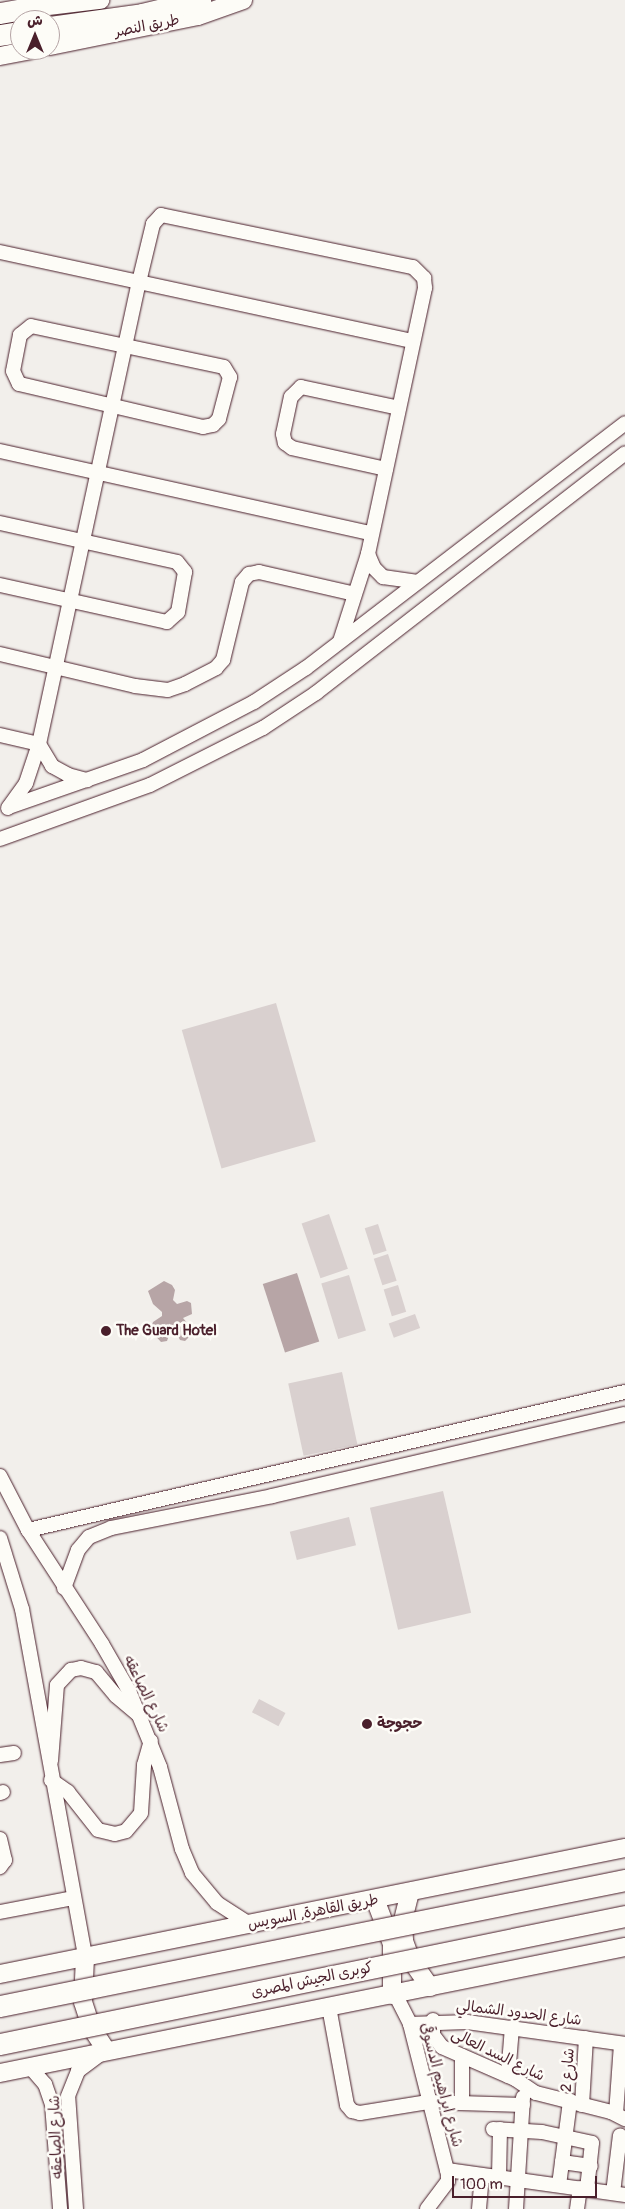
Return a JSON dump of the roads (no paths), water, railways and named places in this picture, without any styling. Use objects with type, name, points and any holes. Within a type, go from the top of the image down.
[{"type":"highway","points":[[60,26],[142,14],[200,0]]},
{"type":"highway","points":[[0,13],[23,9]]},
{"type":"highway","points":[[0,2006],[625,1880]]},
{"type":"highway","name":"كوبرى الجيش المصرى","points":[[0,2044],[625,1916]]},
{"type":"main road","points":[[23,9],[100,0]]},
{"type":"main road","name":"طريق النصر","points":[[60,44],[198,16],[243,0]]},
{"type":"main road","name":"طريق القاهرة, السويس","points":[[0,1974],[625,1848]]},
{"type":"main road","points":[[410,1892],[403,1921],[404,1941],[411,1960],[430,1987]]},
{"type":"main road","points":[[375,1899],[392,1944],[394,1994]]},
{"type":"main road","points":[[0,2073],[106,2050],[625,1947]]},
{"type":"main road","points":[[85,1957],[83,2002],[91,2027],[106,2050]]},
{"type":"street","points":[[1,0],[23,9]]},
{"type":"street","points":[[4,809],[26,783],[39,744],[152,224],[165,214],[413,267],[422,275],[425,283],[368,554],[340,642]]},
{"type":"street","points":[[0,252],[413,341]]},
{"type":"street","points":[[35,326],[125,346],[224,367],[230,377],[221,416],[210,426],[112,406],[19,384],[13,371],[20,335],[24,329],[35,326]]},
{"type":"street","points":[[386,469],[292,448],[285,443],[283,434],[291,397],[301,387],[399,408]]},
{"type":"street","points":[[4,809],[89,780],[172,747],[228,718],[281,686],[625,423]]},
{"type":"street","points":[[0,451],[369,533]]},
{"type":"street","points":[[0,838],[150,785],[263,728],[316,692],[625,454]]},
{"type":"street","points":[[0,522],[180,564],[185,576],[178,612],[171,620],[163,622],[0,585]]},
{"type":"street","points":[[368,554],[374,568],[383,577],[418,582]]},
{"type":"street","points":[[0,654],[154,690],[168,690],[185,684],[216,668],[223,660],[242,582],[249,574],[259,572],[355,594]]},
{"type":"street","points":[[0,734],[39,744],[52,766],[68,775],[89,780]]},
{"type":"street","points":[[28,1530],[625,1392]]},
{"type":"street","points":[[64,1588],[74,1556],[89,1537],[111,1528],[272,1496],[625,1414]]},
{"type":"street","name":"شارع الصاعقه","points":[[0,1476],[28,1530],[102,1644],[140,1716],[151,1741],[182,1849],[192,1873],[217,1903],[249,1924]]},
{"type":"street","points":[[77,1518],[80,1528],[89,1537]]},
{"type":"street","points":[[0,1538],[22,1609],[50,1774],[85,1957]]},
{"type":"street","points":[[50,1774],[56,1732],[57,1685],[71,1670],[81,1668],[96,1672],[120,1700],[140,1716]]},
{"type":"street","points":[[50,1774],[71,1796],[98,1830],[115,1834],[126,1831],[141,1813],[144,1771],[151,1741]]},
{"type":"street","points":[[0,1755],[14,1753]]},
{"type":"street","points":[[0,1839],[4,1860],[0,1867]]},
{"type":"street","points":[[0,1912],[73,1898]]},
{"type":"street","name":"شارع ابراهيم الدسوقى","points":[[394,1994],[410,2024],[428,2102],[447,2170],[448,2181],[427,2209]]},
{"type":"street","points":[[329,2007],[349,2109],[360,2113],[428,2102],[523,2105]]},
{"type":"street","name":"شارع الحدود الشمالي","points":[[410,2024],[433,2020],[512,2027],[623,2044]]},
{"type":"street","name":"شارع السد العالى","points":[[433,2020],[436,2042],[462,2056],[508,2076],[536,2093],[620,2117]]},
{"type":"street","points":[[508,2076],[512,2027]]},
{"type":"street","name":"شارع 2","points":[[559,2186],[565,2136],[576,2103],[586,2038]]},
{"type":"street","points":[[620,2117],[623,2044]]},
{"type":"street","name":"شارع الصاعقه","points":[[76,2209],[68,2103],[72,2083],[83,2066],[106,2050]]},
{"type":"street","points":[[462,2056],[462,2103]]},
{"type":"street","name":"شارع الصاعقه","points":[[30,2067],[45,2084],[51,2097],[60,2209]]},
{"type":"street","points":[[516,2209],[523,2130],[522,2084]]},
{"type":"street","points":[[499,2177],[497,2129],[523,2130],[565,2136],[592,2143],[591,2166],[577,2209]]},
{"type":"street","points":[[447,2170],[619,2194],[620,2135]]},
{"type":"street","points":[[55,2145],[72,2144]]},
{"type":"street","points":[[562,2162],[591,2166]]},
{"type":"street","points":[[479,2209],[482,2175]]},
{"type":"place","name":"The Guard Hotel","points":[[106,1331]]},
{"type":"place","name":"حجوجة","points":[[367,1724]]}]
